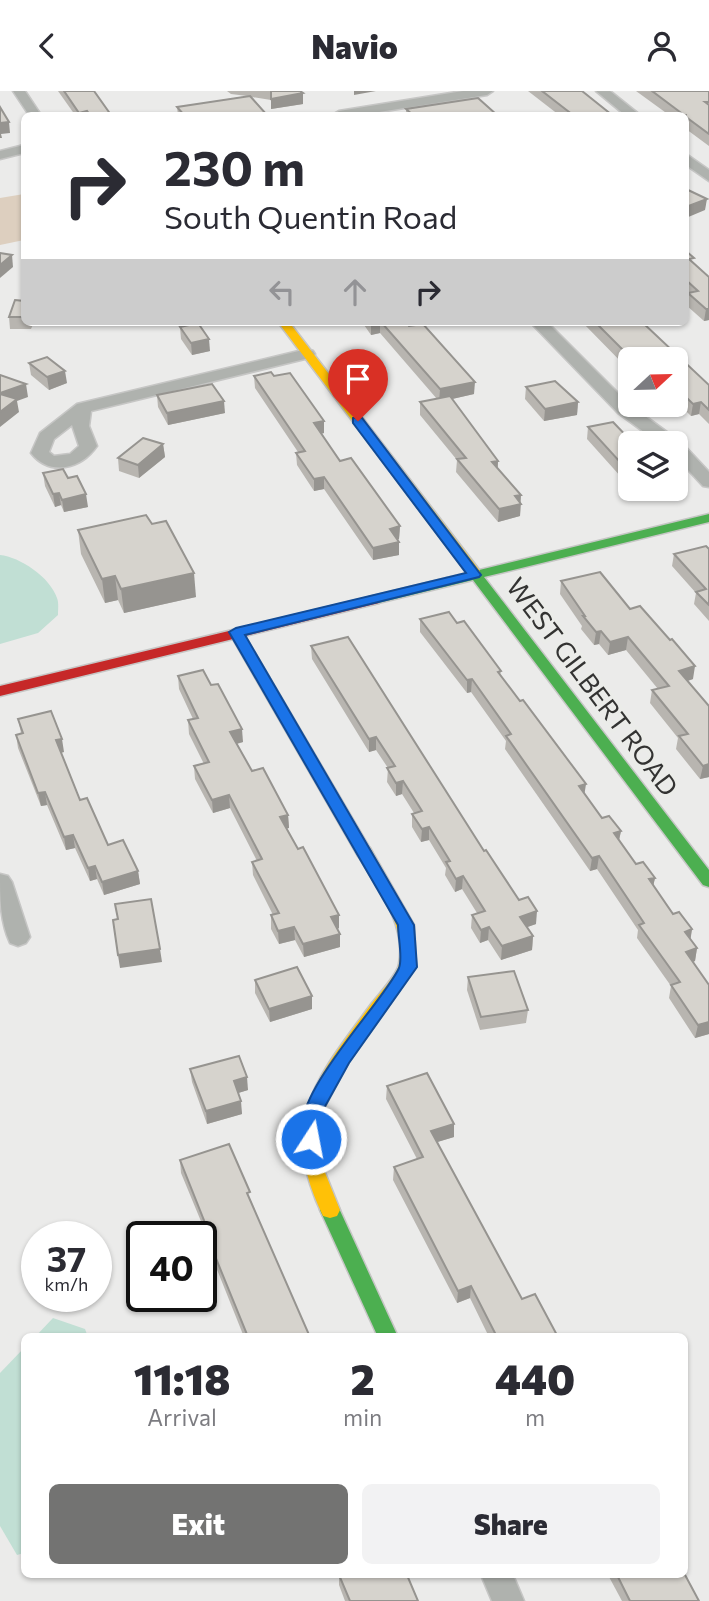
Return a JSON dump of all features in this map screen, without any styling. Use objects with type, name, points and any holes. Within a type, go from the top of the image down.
[{"type":"street","points":[[19,91],[34,112]]},
{"type":"street","points":[[411,91],[423,101]]},
{"type":"street","points":[[361,112],[487,91]]},
{"type":"street","points":[[603,91],[629,112]]},
{"type":"street","points":[[0,155],[21,150]]},
{"type":"street","points":[[689,160],[709,177]]},
{"type":"street","name":"WEST GILBERT ROAD","points":[[286,326],[709,881]]},
{"type":"street","points":[[542,326],[624,409],[654,431]]},
{"type":"street","points":[[83,408],[307,354]]},
{"type":"street","points":[[688,460],[709,482]]},
{"type":"street","points":[[0,691],[709,518]]},
{"type":"street","points":[[236,632],[406,925],[408,967],[342,1058],[314,1110],[311,1139],[313,1165],[319,1185],[386,1333]]},
{"type":"street","points":[[0,882],[18,937]]},
{"type":"street","points":[[498,1578],[508,1601]]},
{"type":"shaded area","points":[[21,194],[21,241],[0,245],[0,198]]},
{"type":"shaded area","points":[[0,555],[25,564],[48,583],[58,600],[58,615],[38,633],[0,644]]},
{"type":"shaded area","points":[[53,1318],[85,1329],[86,1333],[39,1333]]},
{"type":"shaded area","points":[[21,1351],[21,1554],[17,1555],[0,1526],[0,1373]]},
{"type":"building","points":[[64,91],[94,91],[109,112],[87,111],[78,112]]},
{"type":"building","points":[[271,91],[300,91],[303,93],[271,99]]},
{"type":"building","points":[[542,91],[582,91],[608,112],[569,112]]},
{"type":"building","points":[[652,91],[709,91],[709,102],[705,102],[709,105],[709,134],[689,119],[689,112],[680,112]]},
{"type":"building","points":[[250,96],[264,112],[181,112],[177,107]]},
{"type":"building","points":[[478,98],[494,112],[410,112],[406,109]]},
{"type":"building","points":[[0,107],[9,122],[0,123]]},
{"type":"building","points":[[689,190],[707,199],[689,206]]},
{"type":"building","points":[[0,253],[12,255],[0,265]]},
{"type":"building","points":[[689,259],[709,277],[709,309],[689,294],[698,291],[689,283]]},
{"type":"building","points":[[15,300],[21,301],[21,317],[9,317]]},
{"type":"building","points":[[200,326],[209,339],[191,343],[180,327]]},
{"type":"building","points":[[385,326],[425,326],[475,382],[440,389]]},
{"type":"building","points":[[599,326],[646,326],[669,347],[620,347]]},
{"type":"building","points":[[47,357],[65,371],[47,377],[29,363]]},
{"type":"building","points":[[688,365],[709,385],[709,410],[701,402],[693,404],[688,399]]},
{"type":"building","points":[[271,372],[274,376],[290,373],[324,421],[314,423],[340,461],[351,458],[400,526],[390,529],[399,542],[373,548],[324,477],[314,479],[296,453],[305,451],[254,376]]},
{"type":"building","points":[[0,375],[26,384],[0,393]]},
{"type":"building","points":[[555,381],[578,402],[545,409],[526,387]]},
{"type":"building","points":[[212,384],[224,401],[167,413],[157,395]]},
{"type":"building","points":[[0,394],[17,399],[0,412]]},
{"type":"building","points":[[450,396],[498,461],[492,462],[521,495],[515,496],[521,504],[499,509],[457,459],[466,458],[420,402]]},
{"type":"building","points":[[613,422],[622,431],[618,431],[618,460],[588,427]]},
{"type":"building","points":[[143,438],[163,444],[138,465],[118,458]]},
{"type":"building","points":[[63,469],[68,478],[77,476],[86,494],[62,500],[59,493],[53,494],[43,473]]},
{"type":"building","points":[[146,515],[152,524],[166,521],[194,573],[121,589],[115,576],[102,579],[78,530]]},
{"type":"building","points":[[706,546],[709,549],[709,605],[696,592],[706,589],[674,554]]},
{"type":"building","points":[[600,572],[630,609],[640,606],[695,666],[679,671],[709,706],[709,764],[703,766],[679,736],[688,734],[652,690],[669,686],[628,637],[610,642],[601,631],[596,632],[561,581]]},
{"type":"building","points":[[449,612],[457,623],[464,621],[501,671],[498,672],[520,701],[523,700],[586,784],[579,786],[602,818],[609,816],[621,831],[614,833],[636,864],[643,862],[655,878],[649,879],[673,914],[679,912],[692,929],[685,932],[697,948],[686,952],[709,985],[709,1022],[698,1025],[671,985],[680,982],[639,925],[644,923],[599,856],[592,858],[506,736],[511,734],[472,679],[467,680],[420,619]]},
{"type":"building","points":[[348,637],[484,851],[486,850],[519,900],[528,897],[537,911],[520,917],[533,936],[502,946],[489,927],[481,930],[472,915],[485,911],[463,876],[456,879],[446,862],[450,861],[429,827],[422,829],[412,814],[422,811],[403,781],[396,783],[387,768],[395,766],[376,737],[369,739],[311,646]]},
{"type":"building","points":[[203,670],[211,685],[218,684],[242,729],[230,732],[252,771],[263,768],[288,815],[280,817],[298,849],[303,847],[339,915],[331,917],[340,934],[303,944],[294,927],[278,931],[271,915],[279,913],[252,862],[262,859],[229,795],[212,800],[194,766],[209,762],[188,720],[198,718],[178,676]]},
{"type":"building","points":[[51,711],[62,739],[56,740],[80,800],[87,798],[108,845],[123,840],[138,871],[102,882],[95,866],[88,868],[73,835],[64,837],[45,792],[38,793],[16,735],[23,733],[18,719]]},
{"type":"building","points":[[151,899],[160,949],[118,955],[113,920],[118,919],[115,904]]},
{"type":"building","points":[[297,967],[312,996],[269,1009],[255,980]]},
{"type":"building","points":[[514,971],[528,1010],[481,1017],[468,977]]},
{"type":"building","points":[[239,1056],[247,1077],[234,1081],[241,1101],[206,1111],[190,1069]]},
{"type":"building","points":[[427,1073],[454,1124],[431,1131],[522,1299],[535,1294],[556,1333],[495,1333],[471,1286],[458,1291],[394,1167],[423,1157],[387,1086]]},
{"type":"building","points":[[229,1144],[250,1192],[247,1193],[308,1333],[246,1333],[217,1261],[217,1221],[204,1221],[180,1160]]},
{"type":"building","points":[[340,1578],[408,1578],[418,1601],[350,1601]]},
{"type":"building","points":[[618,1578],[687,1578],[699,1601],[630,1601]]},
{"type":"traffic: fast","points":[[374,600],[709,518]]},
{"type":"traffic: fast","points":[[475,574],[709,881]]},
{"type":"traffic: fast","points":[[330,1210],[386,1333]]},
{"type":"traffic: slow","points":[[286,326],[475,574]]},
{"type":"traffic: slow","points":[[330,1210],[313,1165],[311,1139],[314,1110],[342,1058],[408,967],[406,925],[364,852]]},
{"type":"traffic: jam","points":[[0,691],[374,600]]},
{"type":"traffic: jam","points":[[236,632],[364,852]]},
{"type":"route","points":[[311,1139],[314,1110],[342,1058],[408,967],[406,925],[236,632],[475,575],[358,421]]}]
